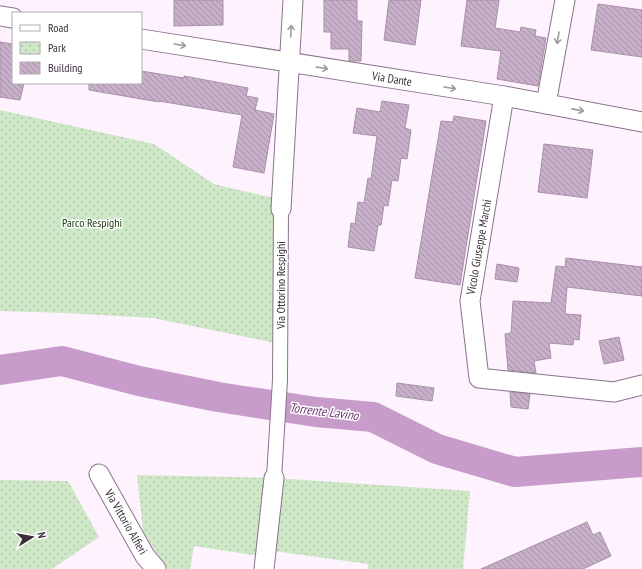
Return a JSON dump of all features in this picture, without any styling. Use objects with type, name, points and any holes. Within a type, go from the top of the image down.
[{"type":"street","name":"Via Ottorino Respighi","points":[[264,569],[274,478],[280,380],[281,209],[293,0]]},
{"type":"street","points":[[546,104],[565,0]]},
{"type":"street","points":[[0,16],[12,18]]},
{"type":"street","name":"Via Dante","points":[[142,39],[504,96],[642,122]]},
{"type":"street","name":"Vicolo Giuseppe Marchi","points":[[504,96],[470,301],[479,378],[614,392],[642,385]]},
{"type":"street","name":"Via Vittorio Alfieri","points":[[99,474],[145,556],[156,569]]},
{"type":"green space","name":"Parco Respighi","points":[[0,110],[154,144],[214,184],[282,200],[280,344],[153,318],[0,311]]},
{"type":"green space","points":[[137,475],[274,478],[470,491],[463,569],[368,569],[368,564],[266,550],[265,557],[194,546],[190,569],[166,569],[143,531]]},
{"type":"green space","points":[[0,480],[68,481],[99,537],[52,569],[0,569]]},
{"type":"building","points":[[174,0],[223,0],[223,25],[174,26]]},
{"type":"building","points":[[324,0],[357,0],[357,21],[362,21],[361,61],[349,61],[349,49],[331,49],[331,32],[324,32]]},
{"type":"building","points":[[389,0],[421,0],[415,45],[384,40]]},
{"type":"building","points":[[467,0],[499,0],[495,28],[520,32],[521,27],[536,30],[535,36],[546,38],[538,86],[497,79],[501,51],[461,46]]},
{"type":"building","points":[[598,4],[642,10],[642,57],[591,50]]},
{"type":"building","points":[[0,42],[12,44],[12,84],[24,84],[20,100],[0,97]]},
{"type":"building","points":[[142,71],[184,78],[184,76],[248,88],[246,96],[258,98],[255,110],[274,114],[264,173],[233,167],[242,115],[89,90],[89,84],[142,84]]},
{"type":"building","points":[[382,101],[409,105],[405,128],[411,130],[407,159],[401,158],[398,181],[392,180],[388,206],[384,205],[381,225],[378,225],[374,251],[348,247],[351,223],[355,224],[358,202],[364,203],[368,178],[371,179],[377,136],[353,133],[357,108],[380,112]]},
{"type":"building","points":[[454,116],[486,121],[460,285],[415,278],[441,121],[453,122]]},
{"type":"building","points":[[544,144],[593,150],[587,198],[538,192]]},
{"type":"building","points":[[566,258],[642,267],[642,296],[567,287],[565,314],[581,315],[579,340],[574,339],[573,345],[549,343],[551,358],[534,361],[536,373],[508,370],[505,334],[511,333],[513,301],[551,303],[556,266],[565,267]]},
{"type":"building","points":[[497,264],[519,268],[517,282],[495,279]]},
{"type":"building","points":[[619,337],[624,360],[604,364],[599,341]]},
{"type":"building","points":[[397,383],[434,388],[432,401],[396,396]]},
{"type":"building","points":[[510,392],[530,394],[528,409],[511,407]]},
{"type":"building","points":[[587,522],[593,535],[600,532],[611,556],[583,569],[481,569]]},
{"type":"waterway","name":"Torrente Lavino","points":[[0,370],[62,361],[139,381],[218,397],[316,412],[373,417],[437,449],[515,472],[642,462]]}]
